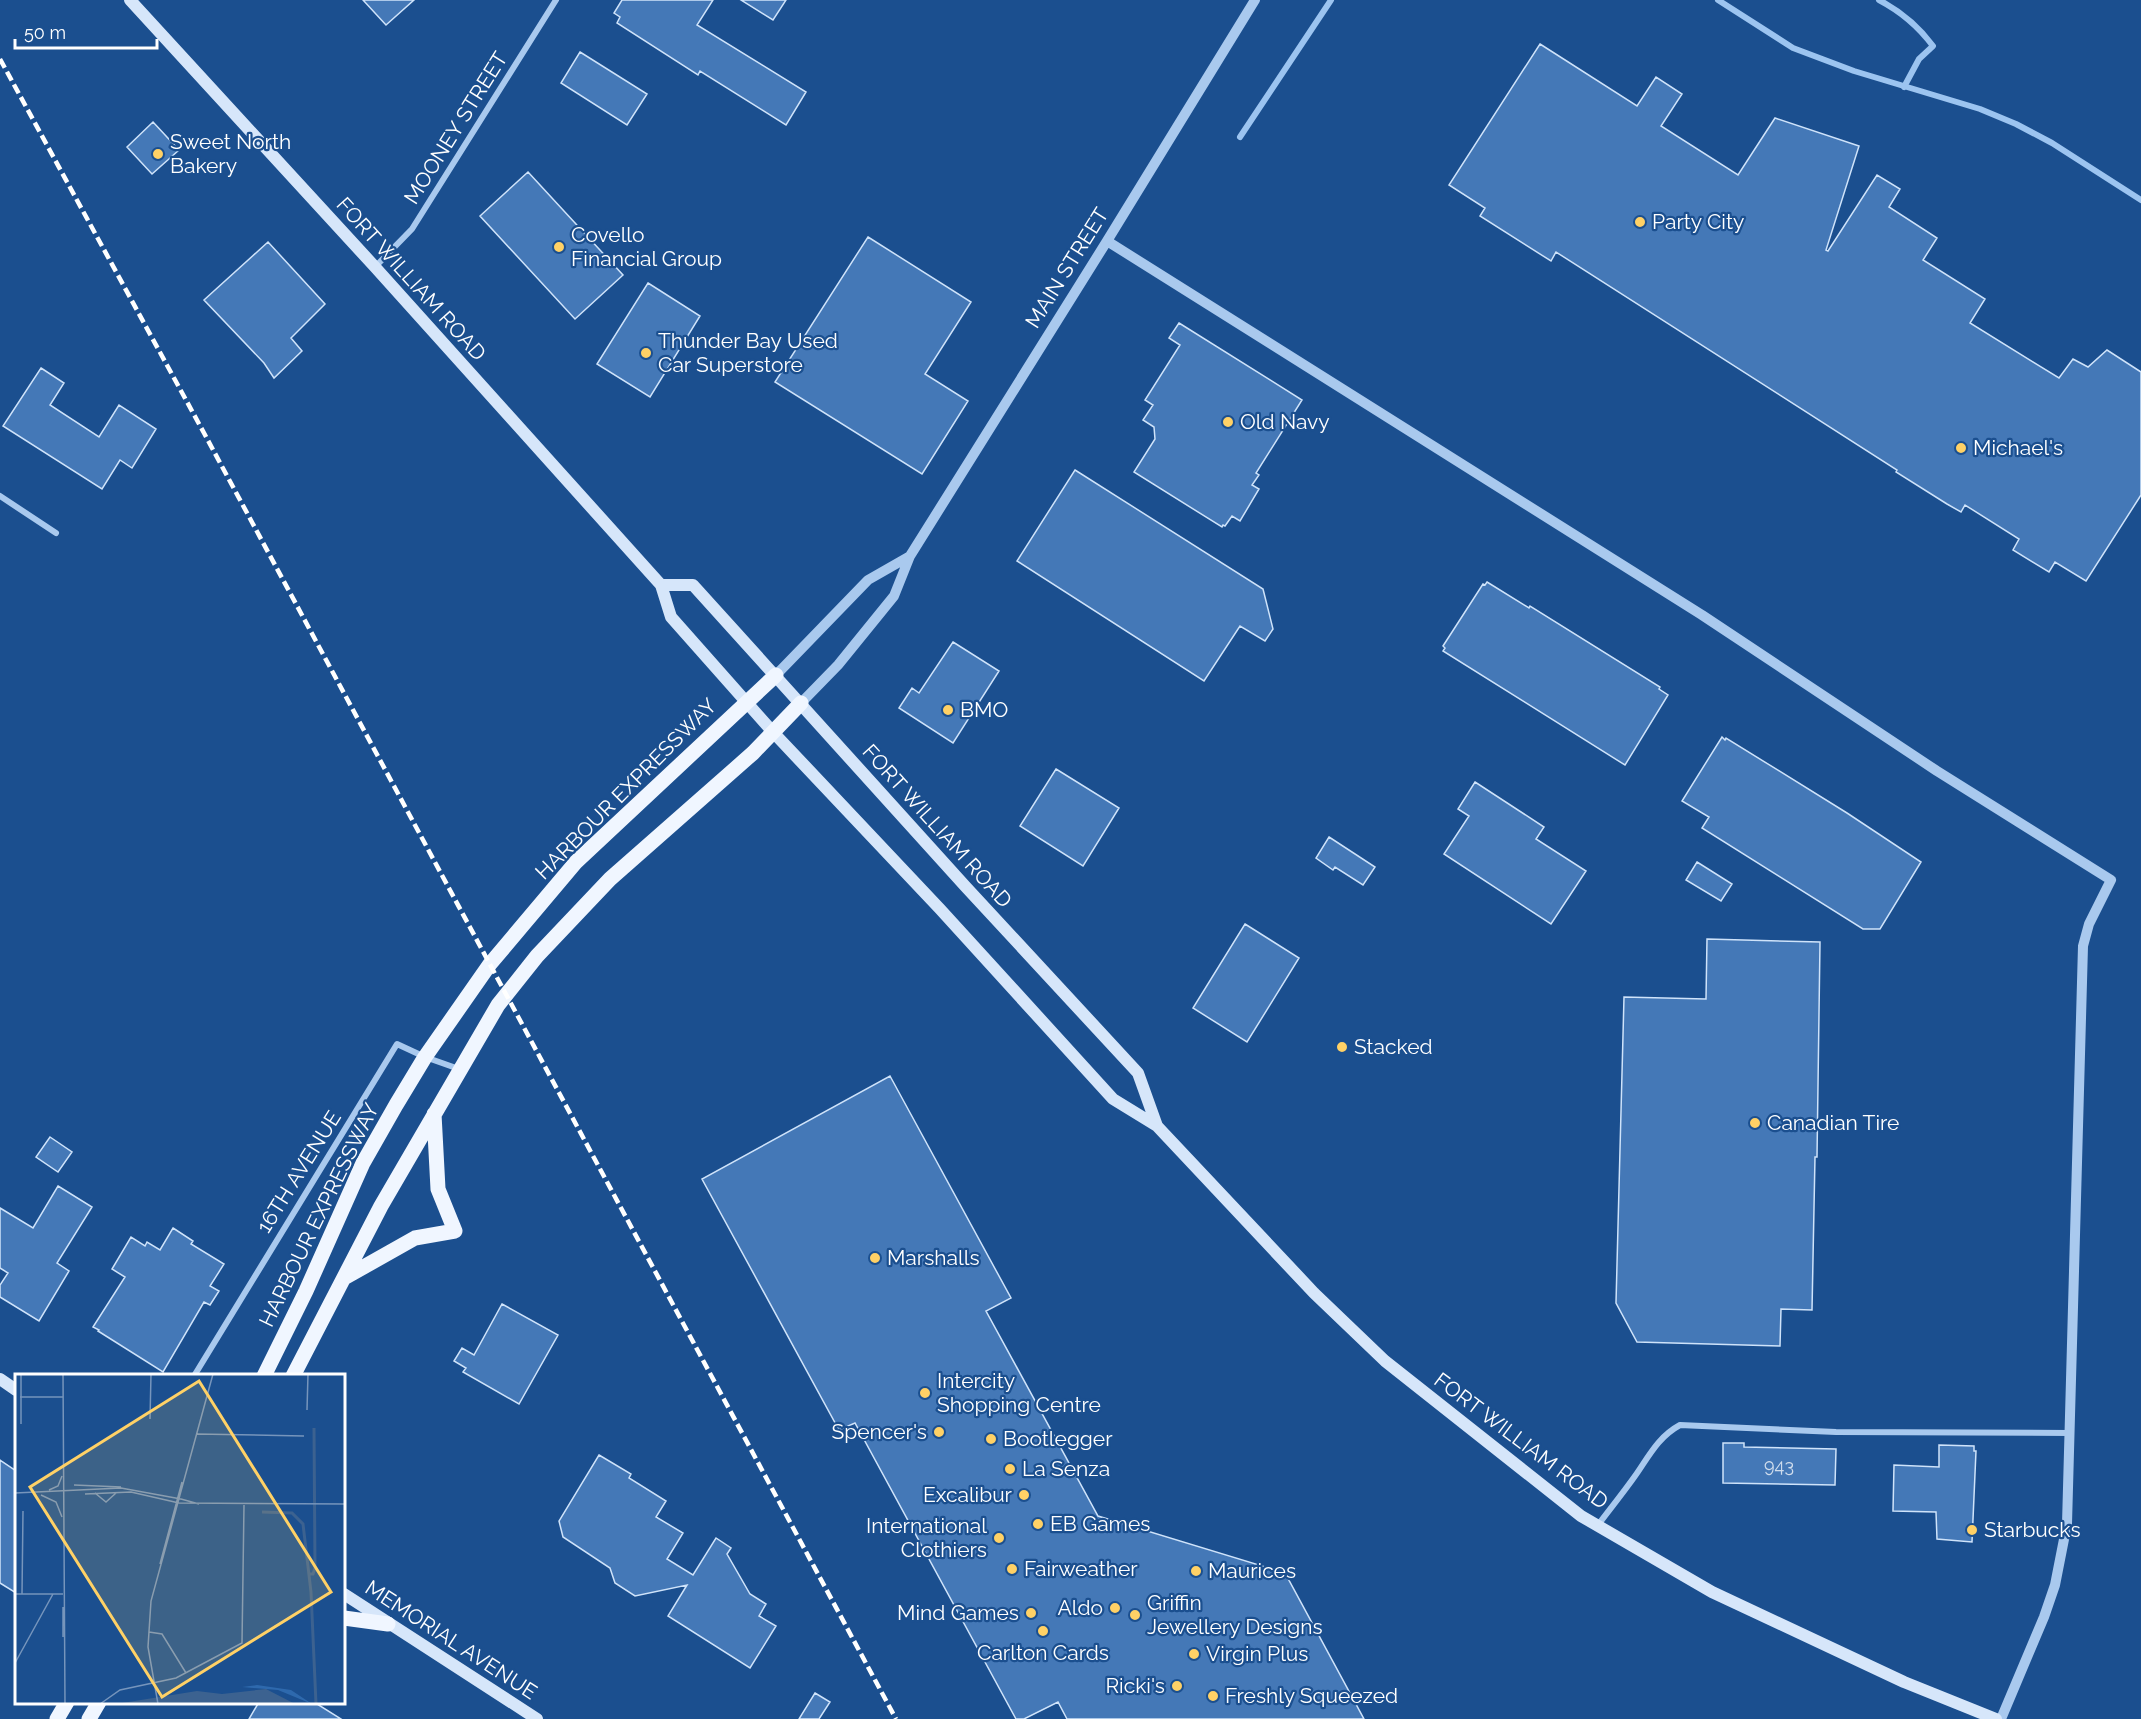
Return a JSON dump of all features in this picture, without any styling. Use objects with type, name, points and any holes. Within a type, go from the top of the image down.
[{"type":"main road","name":"FORT WILLIAM ROAD","points":[[130,0],[375,267],[661,585],[671,616],[772,731],[891,857],[1113,1100],[1157,1126],[1314,1293],[1385,1361],[1581,1516],[1712,1592],[1904,1682],[1996,1719]]},
{"type":"main road","name":"FORT WILLIAM ROAD","points":[[661,585],[693,585],[776,675],[965,886],[1138,1074],[1157,1126]]},
{"type":"main road","name":"HARBOUR EXPRESSWAY","points":[[265,1374],[306,1291],[363,1163],[425,1057],[490,964],[576,862],[776,675]]},
{"type":"main road","points":[[295,1374],[381,1206],[498,1005],[537,956],[610,879],[744,760],[801,703]]},
{"type":"main road","points":[[344,1278],[414,1238],[455,1231],[438,1189],[434,1114]]},
{"type":"main road","points":[[0,1379],[15,1389]]},
{"type":"main road","name":"MEMORIAL AVENUE","points":[[345,1595],[537,1719]]},
{"type":"main road","points":[[345,1618],[388,1624]]},
{"type":"main road","points":[[89,1719],[98,1704]]},
{"type":"street","name":"MOONEY STREET","points":[[375,267],[412,229],[556,0]]},
{"type":"street","name":"MAIN STREET","points":[[801,703],[838,665],[894,596],[910,556],[1255,0]]},
{"type":"street","points":[[1107,241],[1702,615],[1946,777],[2111,880],[2089,924],[2083,946],[2067,1524],[2055,1584],[2044,1617],[2001,1719]]},
{"type":"street","points":[[0,496],[56,532]]},
{"type":"street","name":"MAIN STREET","points":[[776,675],[868,580],[910,556]]},
{"type":"street","name":"16TH AVENUE","points":[[195,1374],[397,1044],[459,1069]]},
{"type":"street","points":[[1598,1525],[1657,1443],[1667,1432],[1680,1425],[1836,1432],[2070,1433]]},
{"type":"building","points":[[363,0],[414,0],[386,25]]},
{"type":"building","points":[[622,0],[713,0],[697,25],[806,92],[786,125],[700,71],[698,75],[617,23],[620,17],[614,13]]},
{"type":"building","points":[[741,0],[786,0],[773,20]]},
{"type":"building","points":[[1540,44],[1637,106],[1656,77],[1682,94],[1661,126],[1738,175],[1775,118],[1859,146],[1826,250],[1828,251],[1877,175],[1900,189],[1889,207],[1937,238],[1923,260],[1985,299],[1970,323],[2059,378],[2073,359],[2088,367],[2107,350],[2141,372],[2141,495],[2086,581],[2055,562],[2049,572],[2013,550],[2019,539],[1965,505],[1961,512],[1947,504],[1556,252],[1551,261],[1480,216],[1485,208],[1449,185]]},
{"type":"building","points":[[580,52],[647,94],[627,125],[561,83]]},
{"type":"building","points":[[153,122],[179,150],[152,174],[127,147]]},
{"type":"building","points":[[528,172],[623,275],[575,319],[480,216]]},
{"type":"building","points":[[868,237],[971,302],[925,374],[968,401],[922,474],[775,382]]},
{"type":"building","points":[[268,242],[325,304],[291,338],[302,351],[274,378],[264,363],[204,300]]},
{"type":"building","points":[[648,283],[700,316],[650,397],[597,364]]},
{"type":"building","points":[[1179,323],[1302,400],[1256,473],[1259,475],[1252,485],[1259,489],[1240,521],[1232,516],[1222,527],[1134,472],[1155,439],[1154,427],[1143,420],[1153,405],[1145,400],[1180,345],[1169,338]]},
{"type":"building","points":[[41,368],[64,383],[50,405],[99,437],[119,405],[156,429],[132,468],[120,460],[102,489],[3,426]]},
{"type":"building","points":[[1075,470],[1263,589],[1273,629],[1265,641],[1240,626],[1204,681],[1017,561]]},
{"type":"building","points":[[1487,582],[1660,687],[1659,689],[1668,695],[1625,765],[1443,651],[1445,648],[1443,646],[1483,584]]},
{"type":"building","points":[[953,642],[999,671],[953,743],[899,708],[912,688],[919,693]]},
{"type":"building","points":[[1722,737],[1847,813],[1921,862],[1880,929],[1863,929],[1702,828],[1709,817],[1682,801]]},
{"type":"building","points":[[1056,769],[1119,808],[1083,866],[1020,826]]},
{"type":"building","points":[[1475,782],[1544,827],[1536,839],[1586,871],[1551,924],[1444,854],[1469,816],[1458,809]]},
{"type":"building","points":[[1329,837],[1375,867],[1363,885],[1335,867],[1333,870],[1316,858]]},
{"type":"building","points":[[1697,862],[1732,884],[1721,901],[1686,880]]},
{"type":"building","points":[[1245,924],[1299,958],[1247,1042],[1193,1008]]},
{"type":"building","points":[[1707,939],[1820,942],[1812,1310],[1781,1309],[1780,1346],[1637,1342],[1616,1303],[1624,997],[1706,999]]},
{"type":"building","name":"Intercity Shopping Centre","points":[[890,1076],[1011,1298],[986,1311],[1098,1516],[1285,1573],[1364,1719],[1067,1719],[1058,1702],[1024,1719],[1016,1719],[855,1423],[839,1430],[702,1179]]},
{"type":"building","points":[[50,1137],[72,1152],[58,1172],[36,1157]]},
{"type":"building","points":[[58,1186],[92,1207],[57,1263],[69,1271],[39,1321],[0,1297],[0,1285],[8,1273],[0,1268],[0,1208],[33,1228]]},
{"type":"building","points":[[173,1228],[193,1241],[191,1244],[224,1264],[210,1286],[219,1291],[210,1305],[204,1302],[163,1372],[93,1327],[125,1277],[112,1269],[131,1237],[145,1246],[147,1242],[160,1250]]},
{"type":"building","points":[[502,1304],[558,1335],[519,1404],[463,1372],[466,1368],[454,1361],[462,1348],[474,1355]]},
{"type":"building","points":[[1723,1443],[1744,1443],[1744,1447],[1836,1449],[1835,1485],[1723,1483]]},
{"type":"building","points":[[1939,1445],[1974,1446],[1974,1451],[1976,1451],[1972,1542],[1937,1539],[1936,1512],[1893,1511],[1894,1465],[1939,1467]]},
{"type":"building","points":[[599,1455],[631,1474],[629,1478],[666,1501],[656,1517],[683,1533],[667,1559],[693,1575],[716,1538],[731,1548],[727,1554],[750,1594],[766,1604],[759,1616],[776,1626],[750,1668],[668,1616],[687,1585],[635,1596],[615,1583],[610,1568],[563,1537],[559,1521]]},
{"type":"building","points":[[0,1460],[15,1470],[15,1592],[0,1583]]},
{"type":"building","points":[[815,1693],[830,1702],[819,1719],[799,1719]]},
{"type":"building","points":[[258,1704],[317,1704],[341,1719],[249,1719]]},
{"type":"waterway","points":[[1240,137],[1331,0]]},
{"type":"waterway","points":[[1718,0],[1793,48],[1854,71],[1980,109],[2016,124],[2052,143],[2141,200]]},
{"type":"waterway","points":[[1879,0],[1909,20],[1933,46],[1919,59],[1904,87]]},
{"type":"railway","points":[[0,59],[204,433],[896,1719]]},
{"type":"place","name":"Sweet North Bakery","points":[[158,154]]},
{"type":"place","name":"Party City","points":[[1640,222]]},
{"type":"place","name":"Covello Financial Group","points":[[559,247]]},
{"type":"place","name":"Thunder Bay Used Car Superstore","points":[[646,353]]},
{"type":"place","name":"Old Navy","points":[[1228,422]]},
{"type":"place","name":"Michael's","points":[[1961,448]]},
{"type":"place","name":"BMO","points":[[948,710]]},
{"type":"place","name":"Stacked","points":[[1342,1047]]},
{"type":"place","name":"Canadian Tire","points":[[1755,1123]]},
{"type":"place","name":"Marshalls","points":[[875,1258]]},
{"type":"place","name":"Intercity Shopping Centre","points":[[925,1393]]},
{"type":"place","name":"Spencer's","points":[[939,1432]]},
{"type":"place","name":"Bootlegger","points":[[991,1439]]},
{"type":"place","name":"La Senza","points":[[1010,1469]]},
{"type":"place","name":"Excalibur","points":[[1024,1495]]},
{"type":"place","name":"EB Games","points":[[1038,1524]]},
{"type":"place","name":"Starbucks","points":[[1972,1530]]},
{"type":"place","name":"International Clothiers","points":[[999,1538]]},
{"type":"place","name":"Fairweather","points":[[1012,1569]]},
{"type":"place","name":"Maurices","points":[[1196,1571]]},
{"type":"place","name":"Aldo","points":[[1115,1608]]},
{"type":"place","name":"Mind Games","points":[[1031,1613]]},
{"type":"place","name":"Griffin Jewellery Designs","points":[[1135,1615]]},
{"type":"place","name":"Carlton Cards","points":[[1043,1631]]},
{"type":"place","name":"Virgin Plus","points":[[1194,1654]]},
{"type":"place","name":"Ricki's","points":[[1177,1686]]},
{"type":"place","name":"Freshly Squeezed","points":[[1213,1696]]}]
